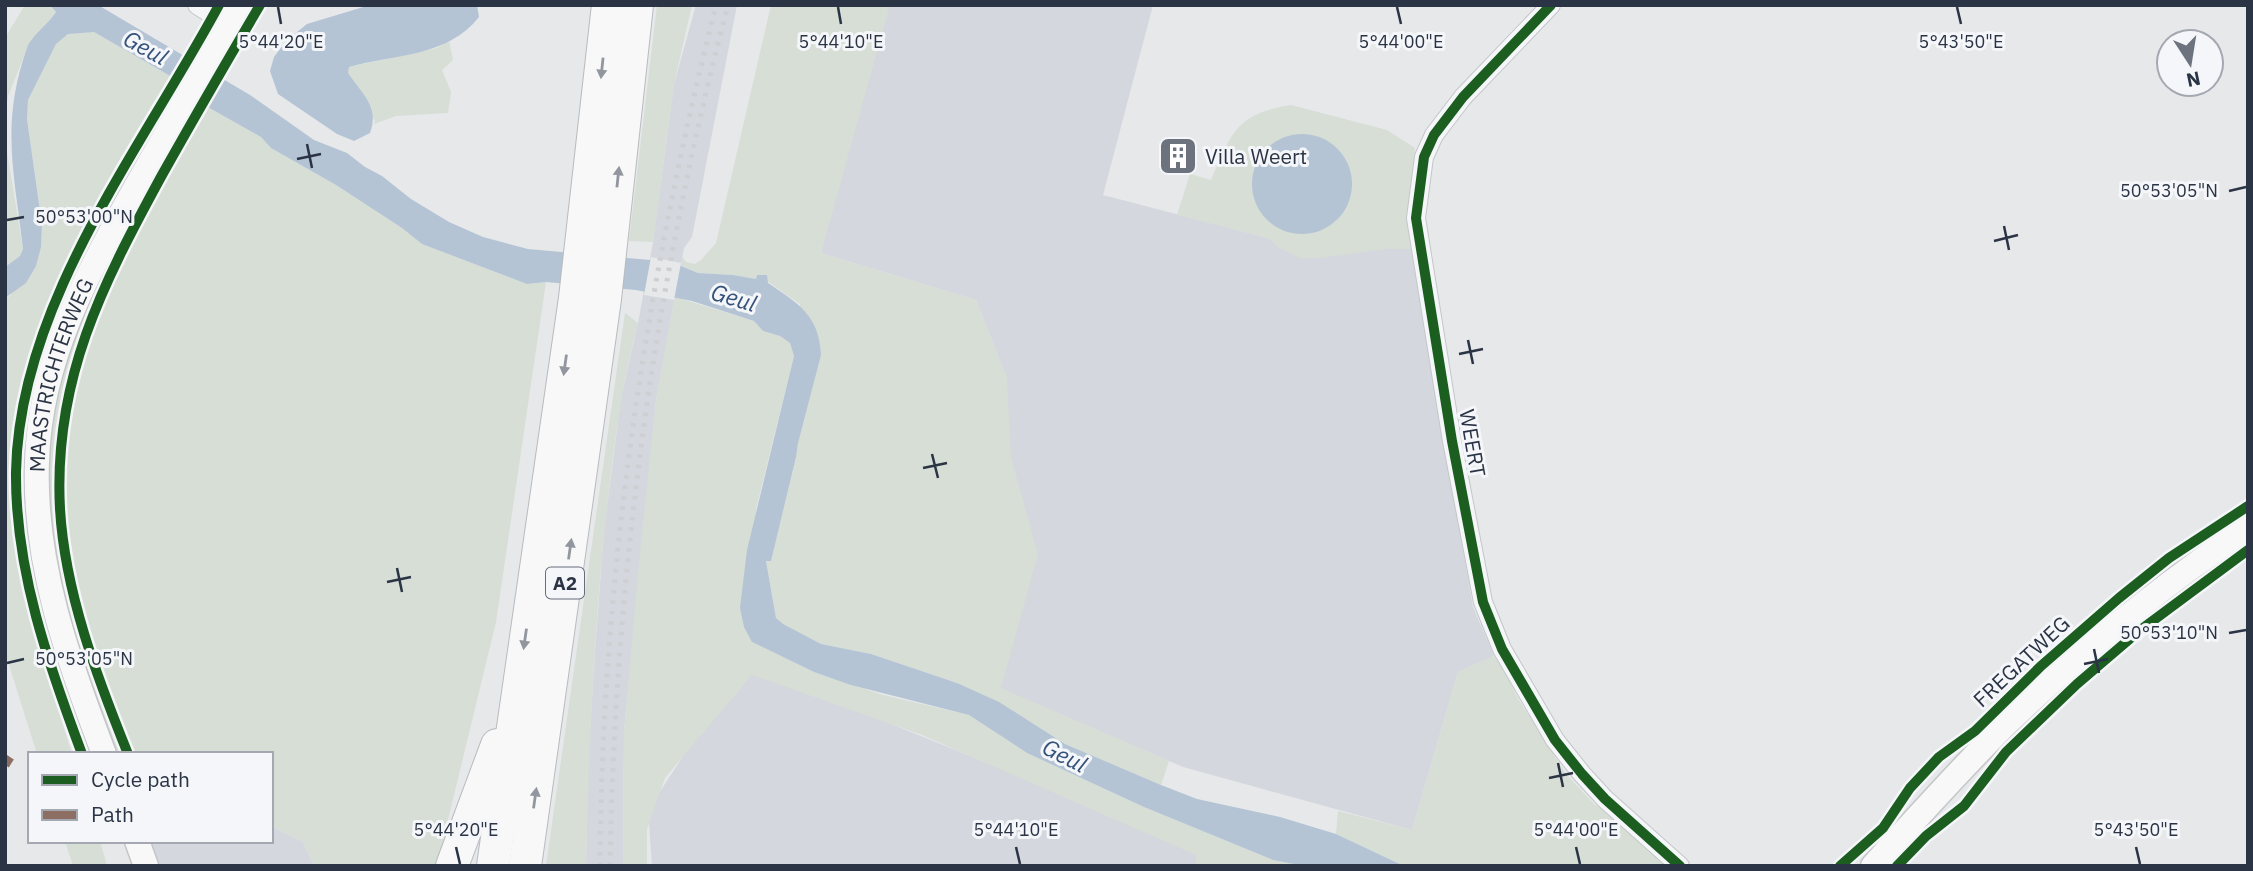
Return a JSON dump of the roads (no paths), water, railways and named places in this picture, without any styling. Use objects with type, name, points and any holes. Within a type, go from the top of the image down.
[{"type":"highway","name":"A2","points":[[525,866],[596,239],[608,5]]},
{"type":"highway","name":"A2","points":[[596,239],[637,5]]},
{"type":"highway","name":"A2","points":[[493,866],[517,694],[590,298]]},
{"type":"highway","name":"A2","points":[[452,866],[517,694]]},
{"type":"main road","name":"MAASTRICHTERWEG","points":[[103,752],[76,680],[44,563],[37,459],[44,405],[55,356],[92,265],[234,15]]},
{"type":"main road","name":"FREGATWEG","points":[[1872,866],[2007,723],[2077,660],[2137,608],[2248,528]]},
{"type":"main road","points":[[138,843],[146,866]]},
{"type":"street","points":[[197,5],[234,15]]},
{"type":"street","name":"WEERT","points":[[1551,5],[1463,97],[1434,135],[1424,157],[1416,218],[1452,441],[1483,603],[1502,649],[1555,740],[1605,799],[1680,866]]},
{"type":"water","name":"Geul","points":[[50,5],[98,5],[250,95],[314,140],[347,153],[411,199],[449,222],[483,237],[528,249],[650,260],[681,266],[698,273],[756,279],[757,275],[767,275],[768,283],[798,304],[812,320],[821,355],[771,561],[766,561],[776,618],[821,644],[871,654],[957,683],[999,702],[1065,744],[1161,785],[1197,799],[1280,817],[1336,834],[1404,866],[1304,866],[1273,860],[1144,807],[1027,753],[969,715],[851,685],[814,672],[752,642],[744,627],[740,608],[747,550],[794,356],[790,343],[780,336],[763,331],[754,321],[692,301],[636,290],[546,282],[527,284],[422,244],[336,185],[271,148],[261,137],[206,106],[172,77],[94,32],[68,34],[56,44],[28,100],[27,119],[42,225],[41,247],[36,266],[26,283],[5,298],[5,267],[20,256],[23,249],[13,170],[14,99],[28,45],[56,12]]},
{"type":"water","points":[[370,5],[477,5],[479,17],[452,40],[436,47],[349,67],[348,73],[368,101],[373,116],[370,133],[354,141],[337,134],[278,94],[270,71],[274,57],[286,41],[307,24]]},
{"type":"water","points":[[1302,134],[1330,142],[1344,156],[1352,184],[1344,212],[1330,226],[1302,234],[1274,226],[1260,212],[1252,184],[1260,156],[1274,142]]},
{"type":"railway","points":[[600,866],[609,649],[632,432],[668,217],[716,5]]},
{"type":"railway","points":[[610,866],[620,648],[643,432],[679,217],[728,5]]},
{"type":"place","name":"Villa Weert","points":[[1178,156]]}]
